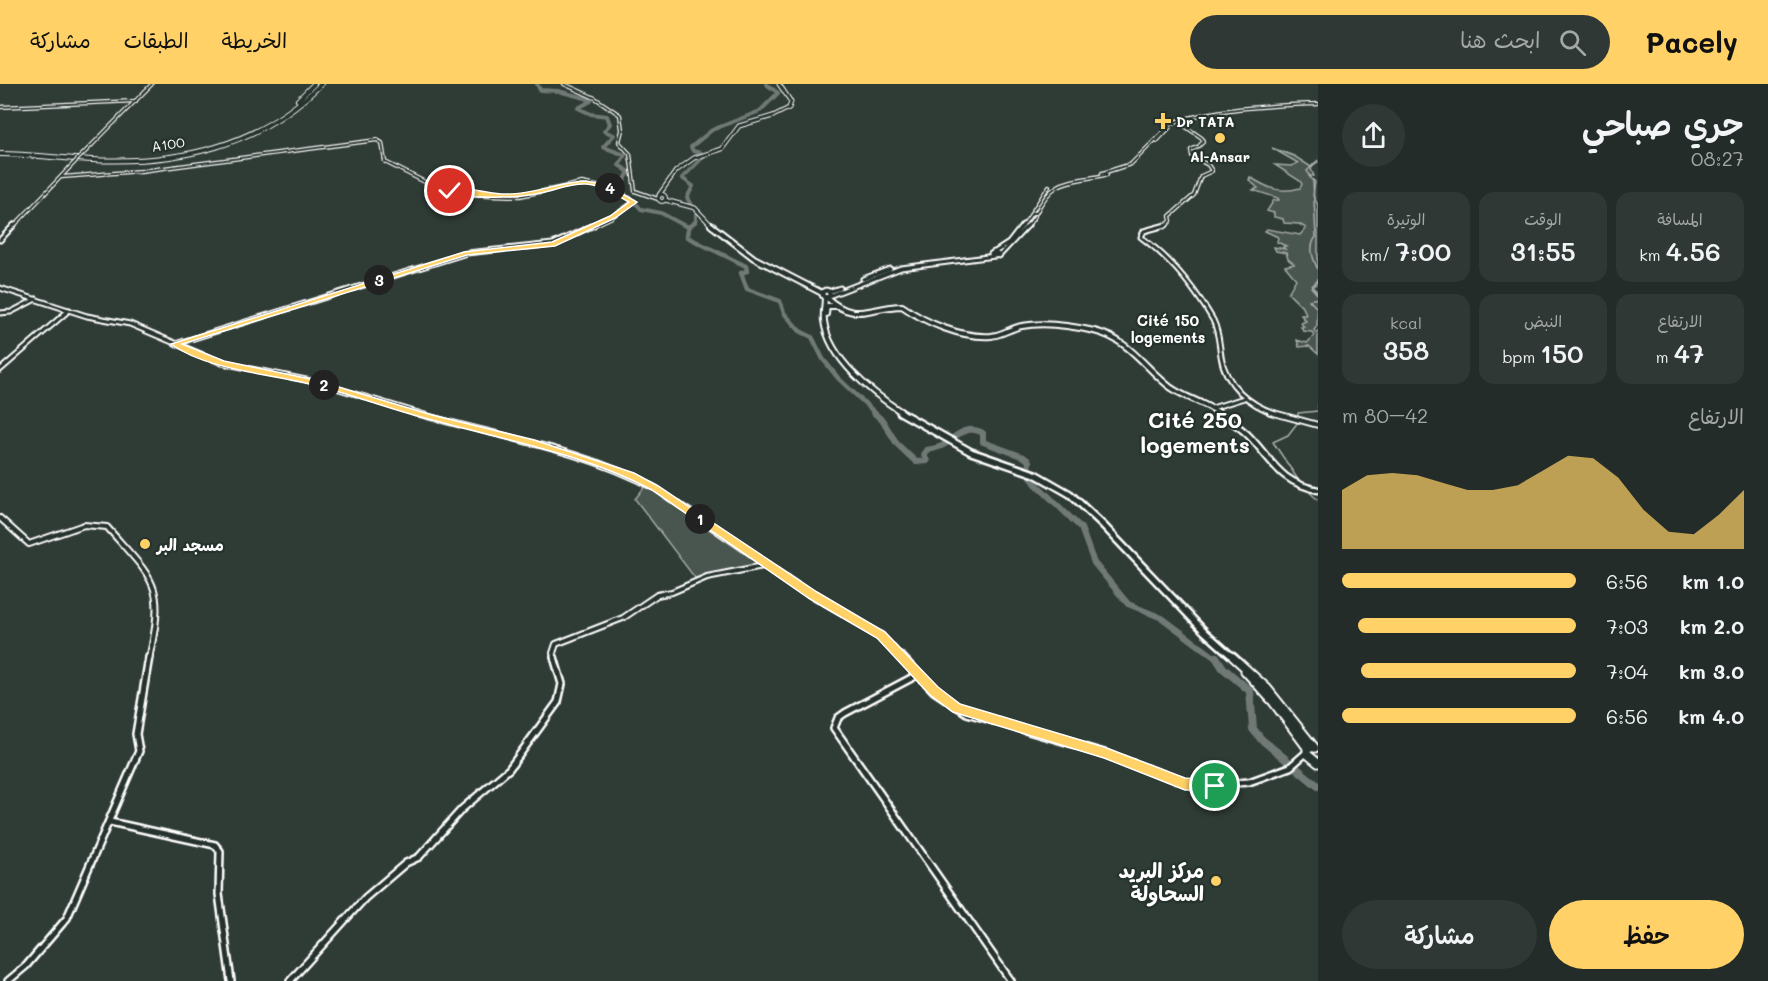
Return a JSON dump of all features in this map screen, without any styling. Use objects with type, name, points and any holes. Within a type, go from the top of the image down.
[{"type":"highway","name":"A100","points":[[0,153],[107,160],[185,152],[228,142],[259,131],[290,113],[319,84]]},
{"type":"highway","name":"A100","points":[[0,153],[112,158],[182,151],[250,133],[279,117],[319,84]]},
{"type":"highway","points":[[780,84],[793,102],[792,108],[775,117],[741,127],[727,147],[699,157],[674,173],[658,197],[695,207],[721,231],[770,264],[826,295]]},
{"type":"highway","points":[[666,198],[674,175],[699,157]]},
{"type":"highway","points":[[695,207],[706,221],[754,258],[799,279],[826,295]]},
{"type":"highway","points":[[826,295],[823,317],[836,348],[860,377],[891,406],[944,440]]},
{"type":"highway","points":[[826,295],[820,313],[822,330],[840,360],[883,404],[979,459],[1039,478],[1056,487],[1074,502],[1195,626],[1254,680],[1312,750],[1315,761]]},
{"type":"highway","points":[[823,317],[827,306],[835,306]]},
{"type":"main road","points":[[0,240],[152,84]]},
{"type":"main road","points":[[564,84],[595,98],[620,115],[622,130],[619,142],[630,154],[635,191]]},
{"type":"main road","points":[[0,107],[136,100]]},
{"type":"main road","points":[[1174,124],[1184,119],[1249,107],[1318,104]]},
{"type":"main road","points":[[1318,104],[1248,106],[1192,114],[1174,124],[1134,164],[1105,174],[1054,186],[1046,193],[1016,240],[995,255],[892,269],[826,295],[835,306],[846,312],[858,314],[902,306],[922,320],[980,337],[994,336],[1021,326],[1042,325],[1104,333],[1126,345],[1176,391],[1212,408],[1248,435],[1273,461],[1284,477],[1298,486],[1318,490]]},
{"type":"main road","points":[[1184,119],[1180,125],[1189,131]]},
{"type":"main road","points":[[1174,124],[1202,138],[1203,142],[1191,150],[1192,156],[1212,171],[1201,176],[1200,186],[1194,197],[1170,216],[1171,221],[1163,228],[1148,229],[1140,235],[1162,253],[1171,266],[1184,277],[1210,316],[1221,341],[1221,355],[1225,371],[1244,398],[1271,412],[1318,425]]},
{"type":"main road","points":[[1174,124],[1200,138],[1201,141],[1197,146]]},
{"type":"main road","points":[[62,177],[187,166],[282,150],[377,140],[382,142],[385,162],[399,165],[441,189],[501,197],[586,182],[604,186],[625,196],[633,203],[612,217],[553,244],[466,253],[175,344]]},
{"type":"main road","points":[[625,196],[635,191]]},
{"type":"main road","points":[[635,191],[643,196],[658,197]]},
{"type":"main road","points":[[995,255],[1009,243],[1034,214]]},
{"type":"main road","points":[[0,288],[69,310],[130,324],[222,363],[315,382],[431,417],[531,442],[631,475],[655,488],[813,596],[881,635],[934,691],[967,713],[1104,753],[1185,784],[1215,786],[1249,782],[1290,767],[1312,750]]},
{"type":"main road","points":[[0,313],[10,312],[36,299]]},
{"type":"main road","points":[[0,370],[69,310]]},
{"type":"main road","points":[[1212,408],[1244,398]]},
{"type":"main road","points":[[0,518],[29,544],[84,525],[107,527],[144,570],[156,591],[158,600],[155,631],[136,734],[139,751],[110,822],[62,926],[26,966],[8,981]]},
{"type":"main road","points":[[290,981],[365,898],[406,863],[419,857],[462,809],[509,769],[558,702],[562,684],[554,653],[556,644],[623,618],[657,595],[672,592],[707,577],[769,565]]},
{"type":"main road","points":[[919,674],[844,713],[837,718],[834,728],[1011,981]]},
{"type":"main road","points":[[1299,761],[1315,761]]},
{"type":"main road","points":[[110,822],[215,845],[220,851],[219,894],[231,981]]},
{"type":"shaded area","points":[[1272,148],[1294,156],[1311,167],[1318,160],[1311,169],[1314,176],[1309,176],[1315,182],[1313,196],[1318,205],[1318,282],[1313,287],[1318,293],[1317,326],[1314,330],[1316,333],[1318,331],[1318,354],[1309,346],[1299,347],[1297,340],[1307,343],[1314,336],[1312,332],[1303,331],[1301,327],[1304,327],[1301,323],[1306,321],[1301,315],[1306,315],[1304,309],[1288,293],[1296,279],[1285,266],[1294,264],[1288,259],[1286,253],[1276,251],[1274,247],[1285,249],[1283,247],[1286,246],[1277,242],[1278,237],[1265,231],[1267,229],[1300,235],[1306,228],[1299,224],[1284,223],[1283,219],[1274,217],[1274,213],[1267,211],[1274,200],[1279,200],[1278,198],[1253,190],[1258,188],[1249,180],[1250,177],[1268,187],[1280,190],[1300,188],[1302,184],[1300,181],[1275,165],[1291,166],[1298,163]]},
{"type":"shaded area","points":[[647,484],[762,562],[759,565],[695,578],[635,499]]},
{"type":"waterway","points":[[537,84],[540,90],[558,91],[589,99],[591,101],[578,108],[591,114],[607,116],[610,124],[604,131],[614,135],[603,147],[625,155],[619,165],[629,172],[621,187],[625,194]]},
{"type":"waterway","points":[[689,227],[696,221],[696,211],[687,198],[693,186],[682,178],[702,158],[701,153],[693,151],[691,147],[712,130],[760,111],[778,93],[766,84]]},
{"type":"waterway","points":[[1314,164],[1307,171],[1313,182],[1316,237],[1312,249],[1318,270]]},
{"type":"waterway","points":[[630,197],[641,209],[661,213],[687,227]]},
{"type":"waterway","points":[[684,225],[688,227]]},
{"type":"waterway","points":[[688,227],[687,237],[746,266],[747,271],[741,273],[747,289],[780,301],[784,313],[800,331],[812,337],[823,359],[838,378],[875,413]]},
{"type":"waterway","points":[[1318,280],[1311,287],[1318,295]]},
{"type":"waterway","points":[[1318,298],[1309,300],[1318,309]]},
{"type":"waterway","points":[[1298,417],[1298,413],[1318,411]]},
{"type":"waterway","points":[[873,412],[883,421],[897,444],[916,462],[927,461],[924,455],[926,450],[941,446],[967,430],[983,433],[983,442],[1024,457],[1029,461],[1028,472],[1035,483],[1081,528],[1094,563],[1128,604],[1162,618],[1217,659]]},
{"type":"waterway","points":[[1298,422],[1288,435],[1273,442],[1299,481]]},
{"type":"waterway","points":[[1306,489],[1318,500]]},
{"type":"waterway","points":[[1216,657],[1223,668],[1250,691],[1253,729],[1261,739],[1318,786]]},
{"type":"place","name":"Dr TATA","points":[[1163,121]]},
{"type":"place","name":"Al-Ansar","points":[[1220,138]]},
{"type":"place","name":"مسجد البر","points":[[145,544]]},
{"type":"place","name":"مركز البريد السحاولة","points":[[1216,881]]},
{"type":"district","name":"Cité 150 logements","points":[[1168,328]]},
{"type":"district","name":"Cité 250 logements","points":[[1195,432]]},
{"type":"route","points":[[450,191],[507,196],[586,182],[604,186],[634,202],[612,217],[547,246],[466,253],[175,344],[222,363],[315,382],[431,417],[531,442],[639,478],[813,596],[881,635],[934,691],[957,708],[967,713],[1104,753],[1185,784],[1215,786]]}]
